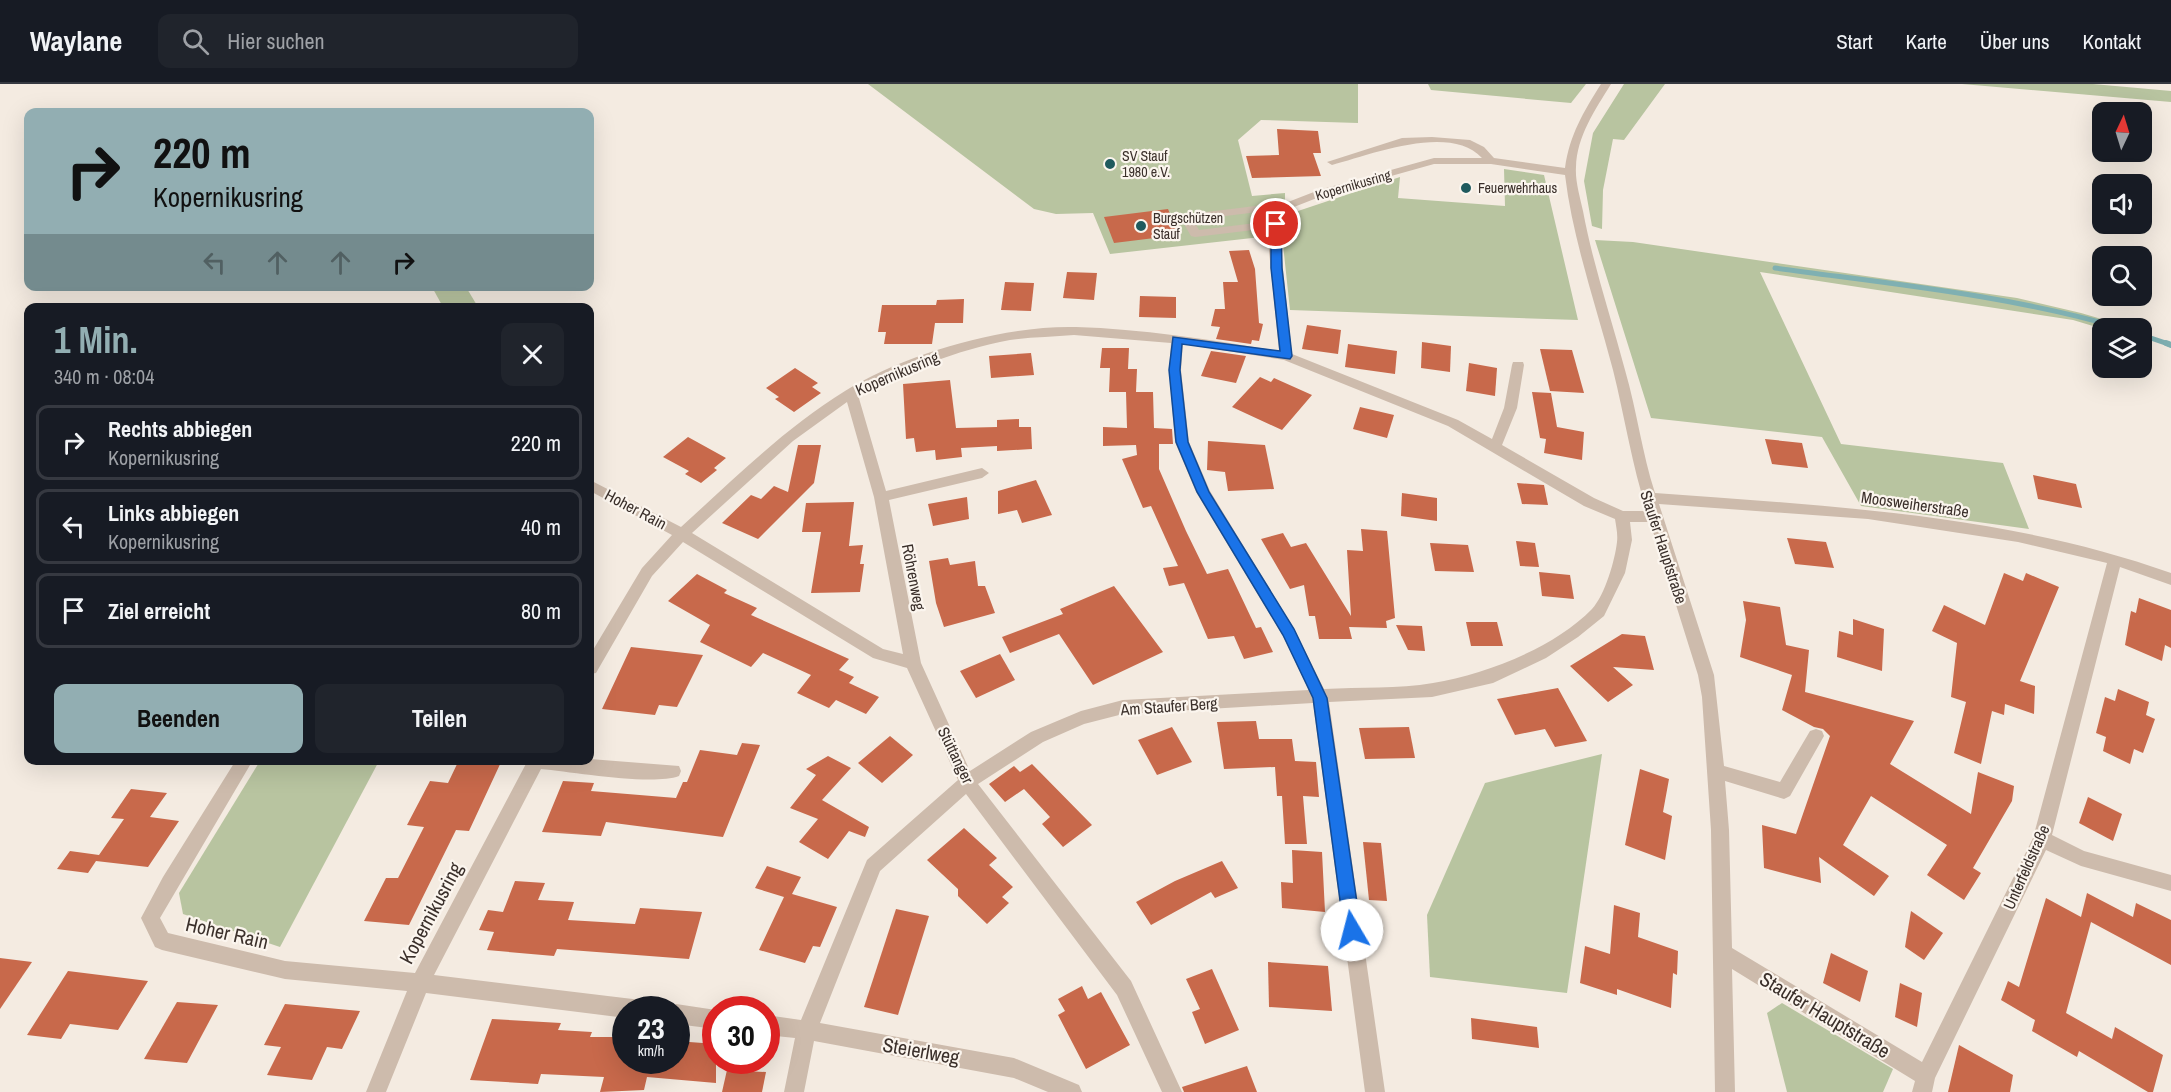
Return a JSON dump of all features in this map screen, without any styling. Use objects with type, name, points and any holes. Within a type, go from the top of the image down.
[{"type":"street","name":"Staufer Hauptstraße","points":[[1606,84],[1584,120],[1574,144],[1570,172],[1582,236],[1620,374],[1648,498],[1706,675],[1713,718],[1717,771],[1724,954],[1725,1092]]},
{"type":"street","points":[[1332,162],[1402,141],[1432,140],[1466,142],[1480,149],[1491,161]]},
{"type":"street","name":"Kopernikusring","points":[[1276,224],[1195,234],[1186,217],[1290,205],[1323,192],[1434,161],[1491,161],[1570,172]]},
{"type":"street","points":[[1286,356],[1276,268],[1276,224],[1290,205]]},
{"type":"street","name":"Kopernikusring","points":[[594,661],[647,573],[682,534],[788,438],[851,393],[909,365],[959,348],[1011,336],[1074,331],[1177,339],[1286,356],[1453,423],[1589,502],[1622,516],[1655,518]]},
{"type":"street","points":[[1177,339],[1175,370],[1182,442],[1203,492],[1289,633],[1320,698],[1375,1092]]},
{"type":"street","points":[[1494,447],[1506,430],[1513,406],[1518,365]]},
{"type":"street","name":"Röhrenweg","points":[[851,393],[881,497],[913,663]]},
{"type":"street","points":[[881,497],[982,473]]},
{"type":"street","name":"Hoher Rain","points":[[594,487],[682,534]]},
{"type":"street","name":"Moosweiherstraße","points":[[1648,498],[1868,514],[2018,537],[2115,559],[2171,579]]},
{"type":"street","name":"Am Staufer Berg","points":[[794,1092],[807,1030],[873,866],[967,782],[1037,737],[1081,718],[1123,707],[1320,698],[1432,690],[1493,676],[1540,654],[1573,633],[1599,612],[1618,573],[1625,540],[1622,516]]},
{"type":"street","points":[[682,534],[879,654],[913,663]]},
{"type":"street","name":"Unterfeldstraße","points":[[1924,1084],[2042,839],[2115,559]]},
{"type":"street","name":"Stüttanger","points":[[913,663],[967,782],[1124,988],[1172,1092]]},
{"type":"street","points":[[1717,771],[1784,791],[1816,736]]},
{"type":"street","name":"Hoher Rain","points":[[242,765],[150,918],[162,941],[285,970],[420,983]]},
{"type":"street","name":"Kopernikusring","points":[[376,1092],[420,983],[535,765]]},
{"type":"street","points":[[577,765],[648,772],[673,771]]},
{"type":"street","points":[[2042,839],[2081,858],[2171,883]]},
{"type":"street","name":"Staufer Hauptstraße","points":[[1724,954],[1924,1084]]},
{"type":"street","points":[[420,983],[612,1006]]},
{"type":"street","name":"Steierlweg","points":[[780,1027],[1014,1068],[1072,1092]]},
{"type":"green space","name":"SV Stauf 1980 e.V.","points":[[868,84],[1358,84],[1358,123],[1261,120],[1238,140],[1252,196],[1285,193],[1285,201],[1274,217],[1270,236],[1110,254],[1093,213],[1056,214],[1034,209]]},
{"type":"green space","points":[[1428,84],[1586,84],[1571,103],[1431,90]]},
{"type":"green space","points":[[1624,84],[1665,84],[1624,140],[1613,139],[1603,190],[1602,229],[1592,226],[1584,181],[1593,133]]},
{"type":"green space","points":[[1962,84],[2093,84],[2171,91],[2171,102]]},
{"type":"green space","points":[[1504,169],[1544,175],[1578,320],[1290,310],[1282,235],[1295,212],[1400,177],[1398,198],[1505,206]]},
{"type":"green space","points":[[1595,240],[1633,242],[2017,298],[2098,318],[2092,318],[2092,326],[2073,320],[1760,272],[1841,444],[2003,463],[2029,529],[1861,506],[1822,437],[1651,418]]},
{"type":"green space","points":[[434,291],[468,291],[476,303],[441,303]]},
{"type":"green space","points":[[1602,754],[1567,993],[1430,977],[1427,915],[1485,783]]},
{"type":"green space","points":[[258,765],[377,765],[280,947],[183,914],[179,893]]},
{"type":"green space","points":[[1782,1003],[1893,1069],[1883,1092],[1787,1092],[1767,1013]]},
{"type":"building","points":[[1277,129],[1318,131],[1321,153],[1313,153],[1321,176],[1252,178],[1246,156],[1279,155]]},
{"type":"building","name":"Burgschützen Stauf","points":[[1168,209],[1179,235],[1114,243],[1104,217]]},
{"type":"building","points":[[1249,250],[1255,269],[1259,323],[1263,324],[1259,341],[1252,340],[1251,344],[1216,339],[1220,327],[1211,326],[1215,309],[1225,309],[1223,282],[1238,282],[1229,251]]},
{"type":"building","points":[[1067,272],[1097,273],[1094,300],[1063,298]]},
{"type":"building","points":[[1005,282],[1034,283],[1031,311],[1001,310]]},
{"type":"building","points":[[1140,296],[1176,297],[1176,318],[1139,317]]},
{"type":"building","points":[[964,299],[963,323],[935,323],[932,344],[884,344],[886,332],[878,332],[882,305],[936,305],[937,300]]},
{"type":"building","points":[[1307,325],[1341,330],[1338,354],[1302,349]]},
{"type":"building","points":[[1422,342],[1451,346],[1450,372],[1421,368]]},
{"type":"building","points":[[1348,344],[1397,351],[1395,374],[1345,367]]},
{"type":"building","points":[[1102,348],[1129,348],[1128,369],[1137,369],[1136,392],[1153,392],[1154,428],[1172,429],[1173,444],[1159,444],[1159,469],[1186,531],[1207,574],[1228,569],[1256,628],[1261,627],[1273,652],[1244,659],[1234,636],[1208,639],[1184,583],[1169,586],[1163,568],[1178,566],[1151,506],[1143,508],[1122,459],[1137,455],[1136,445],[1103,446],[1103,427],[1127,428],[1126,392],[1109,392],[1110,368],[1100,368]]},
{"type":"building","points":[[1540,349],[1572,350],[1584,393],[1550,391]]},
{"type":"building","points":[[1211,351],[1246,356],[1236,383],[1201,376]]},
{"type":"building","points":[[1031,353],[1034,375],[991,378],[989,356]]},
{"type":"building","points":[[1469,363],[1497,368],[1495,396],[1466,391]]},
{"type":"building","points":[[795,368],[818,383],[812,387],[821,393],[794,412],[775,399],[779,397],[766,388]]},
{"type":"building","points":[[1260,377],[1271,382],[1274,378],[1312,395],[1282,430],[1232,407]]},
{"type":"building","points":[[950,380],[956,428],[997,427],[997,420],[1019,419],[1019,427],[1031,427],[1032,449],[997,451],[997,446],[961,448],[962,457],[936,460],[935,450],[916,452],[914,438],[906,439],[903,384]]},
{"type":"building","points":[[1532,392],[1551,393],[1557,427],[1584,432],[1582,460],[1544,453],[1546,439],[1540,438]]},
{"type":"building","points":[[1360,407],[1394,415],[1387,438],[1353,429]]},
{"type":"building","points":[[688,437],[726,458],[714,468],[717,470],[701,483],[685,474],[689,471],[663,457]]},
{"type":"building","points":[[1765,439],[1802,443],[1808,468],[1772,464]]},
{"type":"building","points":[[1208,441],[1265,445],[1274,489],[1228,491],[1225,472],[1207,470]]},
{"type":"building","points":[[798,445],[821,445],[814,483],[758,539],[722,523],[751,495],[761,499],[774,486],[788,492]]},
{"type":"building","points":[[2033,475],[2076,484],[2082,508],[2038,499]]},
{"type":"building","points":[[1036,480],[1052,515],[1022,523],[1017,510],[998,514],[998,491]]},
{"type":"building","points":[[1517,483],[1544,485],[1548,505],[1522,504]]},
{"type":"building","points":[[1402,493],[1437,498],[1437,521],[1401,516]]},
{"type":"building","points":[[967,497],[969,519],[933,526],[928,504]]},
{"type":"building","points":[[854,502],[849,546],[863,545],[860,564],[864,564],[860,592],[811,593],[821,532],[802,532],[806,503]]},
{"type":"building","points":[[1361,529],[1387,531],[1395,618],[1386,621],[1387,628],[1349,627],[1352,639],[1319,639],[1315,616],[1309,616],[1304,585],[1290,589],[1261,539],[1283,533],[1291,547],[1306,543],[1351,616],[1347,550],[1363,551]]},
{"type":"building","points":[[1787,538],[1826,542],[1834,568],[1795,564]]},
{"type":"building","points":[[1516,541],[1535,543],[1539,567],[1520,566]]},
{"type":"building","points":[[1430,543],[1468,545],[1474,572],[1435,571]]},
{"type":"building","points":[[948,558],[950,565],[975,561],[978,586],[985,586],[995,613],[944,627],[936,603],[929,561]]},
{"type":"building","points":[[1539,572],[1570,575],[1574,599],[1542,596]]},
{"type":"building","points":[[2004,573],[2023,581],[2026,573],[2059,587],[2020,681],[2035,686],[2034,714],[2005,704],[2004,715],[1992,711],[1981,764],[1954,753],[1966,702],[1951,697],[1957,643],[1932,631],[1944,605],[1985,625]]},
{"type":"building","points":[[697,574],[727,590],[724,593],[757,608],[751,615],[849,659],[839,670],[854,677],[849,683],[879,697],[866,714],[836,700],[829,708],[797,693],[811,675],[763,653],[751,667],[700,642],[710,625],[668,601]]},
{"type":"building","points":[[1114,586],[1163,652],[1093,685],[1059,634],[1010,653],[1002,637],[1063,614],[1060,609]]},
{"type":"building","points":[[2139,598],[2171,610],[2171,648],[2165,645],[2162,661],[2125,645],[2131,611],[2136,613]]},
{"type":"building","points":[[1743,601],[1780,607],[1786,645],[1809,650],[1805,692],[1914,721],[1890,764],[1971,814],[1978,772],[2014,786],[2012,801],[1973,868],[1981,873],[1964,900],[1927,875],[1947,845],[1871,796],[1843,845],[1889,876],[1874,896],[1819,857],[1821,883],[1764,868],[1762,825],[1796,834],[1830,736],[1823,729],[1814,727],[1782,710],[1792,675],[1740,657],[1746,620]]},
{"type":"building","points":[[1853,619],[1884,629],[1882,671],[1837,657],[1839,631],[1853,635]]},
{"type":"building","points":[[1466,622],[1497,622],[1503,646],[1471,646]]},
{"type":"building","points":[[1396,625],[1422,626],[1425,651],[1408,650]]},
{"type":"building","points":[[1622,634],[1645,636],[1654,670],[1613,667],[1633,685],[1608,702],[1570,666]]},
{"type":"building","points":[[631,647],[703,655],[677,707],[659,705],[655,715],[602,709]]},
{"type":"building","points":[[1000,654],[1015,680],[976,698],[960,671]]},
{"type":"building","points":[[1558,688],[1587,741],[1555,747],[1545,729],[1515,735],[1497,699]]},
{"type":"building","points":[[2118,689],[2149,702],[2146,715],[2155,719],[2143,753],[2134,749],[2130,764],[2103,751],[2106,737],[2096,733],[2105,697],[2115,701]]},
{"type":"building","points":[[1256,721],[1259,739],[1292,739],[1295,761],[1316,762],[1319,797],[1303,796],[1307,844],[1285,844],[1282,796],[1277,796],[1275,767],[1224,769],[1217,722]]},
{"type":"building","points":[[1172,727],[1192,762],[1157,775],[1138,740]]},
{"type":"building","points":[[1409,727],[1415,758],[1365,759],[1359,728]]},
{"type":"building","points":[[890,736],[913,755],[882,783],[858,763]]},
{"type":"building","points":[[742,743],[760,745],[723,837],[606,822],[601,836],[542,832],[563,781],[594,783],[591,791],[676,798],[683,782],[687,782],[700,750],[737,755]]},
{"type":"building","points":[[828,756],[851,768],[822,800],[869,827],[865,837],[849,831],[828,859],[799,842],[818,819],[790,808],[816,775],[806,769]]},
{"type":"building","points":[[1032,764],[1092,825],[1063,847],[1042,824],[1050,817],[1024,789],[1005,802],[989,784],[1014,766],[1020,772]]},
{"type":"building","points":[[457,765],[500,765],[469,831],[456,830],[409,925],[364,921],[386,878],[398,878],[424,827],[407,825],[430,781],[448,783]]},
{"type":"building","points":[[1640,769],[1669,779],[1663,812],[1672,816],[1665,860],[1625,845]]},
{"type":"building","points":[[131,789],[167,793],[150,817],[179,821],[148,867],[96,861],[88,873],[57,869],[70,851],[99,855],[124,819],[111,818]]},
{"type":"building","points":[[2088,797],[2122,814],[2113,841],[2079,823]]},
{"type":"building","points":[[964,828],[997,858],[989,865],[1013,887],[1002,897],[1009,903],[987,924],[958,896],[958,889],[927,860]]},
{"type":"building","points":[[1363,842],[1381,843],[1387,901],[1369,900]]},
{"type":"building","points":[[1292,850],[1322,852],[1325,912],[1282,908],[1281,882],[1293,883]]},
{"type":"building","points":[[1222,861],[1238,888],[1215,898],[1211,892],[1151,925],[1136,902],[1175,881]]},
{"type":"building","points":[[767,866],[801,877],[792,894],[837,907],[820,947],[813,946],[805,963],[759,950],[784,897],[755,888]]},
{"type":"building","points":[[515,881],[545,883],[538,900],[574,902],[568,920],[635,924],[640,908],[702,912],[689,959],[557,949],[554,956],[487,950],[494,932],[479,930],[488,910],[503,912]]},
{"type":"building","points":[[2087,893],[2133,917],[2136,903],[2171,920],[2171,965],[2091,922],[2066,1013],[2112,1039],[2115,1027],[2163,1055],[2153,1092],[2148,1092],[2079,1051],[2077,1057],[2032,1031],[2035,1020],[2001,1000],[2008,981],[2019,987],[2046,898],[2081,917]]},
{"type":"building","points":[[1614,905],[1640,913],[1638,937],[1678,951],[1677,975],[1673,973],[1671,1008],[1617,989],[1617,995],[1580,983],[1585,946],[1610,954]]},
{"type":"building","points":[[896,909],[929,916],[898,1015],[864,1007]]},
{"type":"building","points":[[1911,911],[1943,933],[1924,960],[1905,947]]},
{"type":"building","points":[[1831,953],[1868,971],[1860,1002],[1823,983]]},
{"type":"building","points":[[0,958],[32,962],[0,1009]]},
{"type":"building","points":[[1268,962],[1328,966],[1332,1011],[1269,1007]]},
{"type":"building","points":[[1212,969],[1239,1030],[1205,1044],[1192,1012],[1200,1009],[1186,979]]},
{"type":"building","points":[[68,971],[148,981],[118,1030],[70,1024],[61,1039],[27,1035]]},
{"type":"building","points":[[1900,983],[1922,993],[1917,1027],[1895,1017]]},
{"type":"building","points":[[1082,986],[1088,999],[1101,992],[1130,1045],[1086,1069],[1058,1015],[1065,1011],[1058,999]]},
{"type":"building","points":[[177,1002],[218,1005],[187,1063],[144,1059]]},
{"type":"building","points":[[285,1004],[360,1011],[342,1049],[327,1047],[312,1080],[267,1075],[281,1047],[264,1045]]},
{"type":"building","points":[[1471,1018],[1537,1027],[1539,1048],[1472,1039]]},
{"type":"building","points":[[492,1019],[561,1023],[558,1030],[592,1032],[590,1037],[612,1037],[612,1074],[690,1074],[690,1042],[702,1043],[702,1074],[716,1074],[716,1083],[647,1077],[644,1090],[600,1092],[604,1077],[541,1074],[538,1084],[470,1080]]},
{"type":"building","points":[[1959,1045],[2013,1075],[2010,1092],[1948,1092]]},
{"type":"building","points":[[1247,1066],[1257,1092],[1184,1092],[1182,1087]]},
{"type":"building","points":[[726,1074],[766,1074],[762,1092],[722,1092]]},
{"type":"waterway","points":[[1775,268],[1992,299],[2092,321]]},
{"type":"waterway","points":[[2152,338],[2171,345],[2166,343]]},
{"type":"place","name":"SV Stauf 1980 e.V.","points":[[1110,164]]},
{"type":"place","name":"Feuerwehrhaus","points":[[1466,188]]},
{"type":"place","name":"Burgschützen Stauf","points":[[1141,226]]},
{"type":"route","points":[[1276,224],[1276,268],[1286,356],[1177,339],[1175,370],[1182,442],[1203,492],[1289,633],[1320,698],[1352,930]]}]
